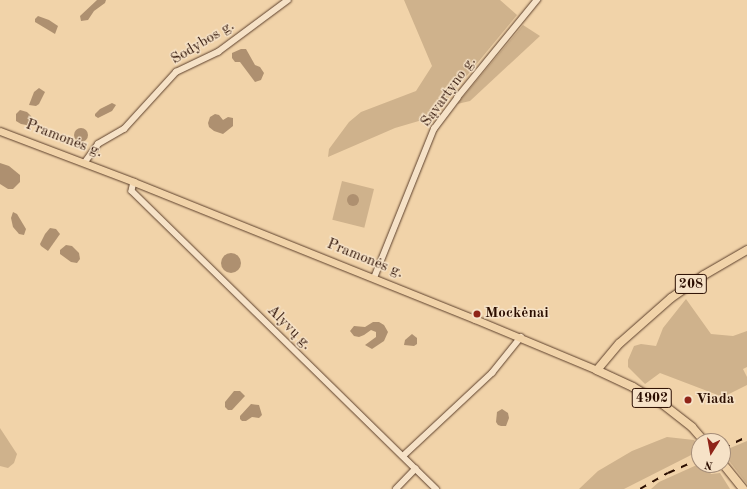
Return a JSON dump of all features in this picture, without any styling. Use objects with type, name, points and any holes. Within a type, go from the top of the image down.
[{"type":"highway","name":"208","points":[[597,370],[620,343],[671,298],[704,275],[747,250]]},
{"type":"highway","name":"Pramonės g.","points":[[597,370],[634,387],[664,405],[679,416],[697,433]]},
{"type":"highway","points":[[730,473],[743,489]]},
{"type":"main road","name":"Pramonės g.","points":[[0,131],[85,162],[374,278],[597,370]]},
{"type":"street","name":"Sodybos g.","points":[[85,162],[98,144],[124,129],[176,72],[218,52],[288,0]]},
{"type":"street","name":"Sąvartyno g.","points":[[374,278],[434,130],[457,98],[538,0]]},
{"type":"street","name":"Alyvų g.","points":[[134,182],[132,191],[436,489]]},
{"type":"street","points":[[403,456],[492,373],[521,338]]},
{"type":"street","points":[[396,489],[416,469]]},
{"type":"shaded area","points":[[97,0],[106,0],[105,3],[94,11],[88,20],[81,21],[80,16]]},
{"type":"shaded area","points":[[404,0],[500,0],[517,15],[446,101],[429,118],[395,128],[328,157],[329,149],[349,122],[361,112],[416,91],[432,66]]},
{"type":"shaded area","points":[[38,16],[49,20],[58,26],[55,34],[35,22],[35,19]]},
{"type":"shaded area","points":[[523,25],[540,36],[470,101],[457,104]]},
{"type":"shaded area","points":[[241,49],[246,49],[255,65],[260,67],[264,73],[261,80],[255,82],[240,62],[235,62],[232,58],[232,53]]},
{"type":"shaded area","points":[[39,88],[45,92],[39,104],[36,106],[29,105],[34,92]]},
{"type":"shaded area","points":[[112,103],[116,105],[112,111],[98,118],[95,116],[100,109]]},
{"type":"shaded area","points":[[20,110],[27,112],[31,116],[34,122],[32,126],[21,124],[16,121],[16,114]]},
{"type":"shaded area","points":[[215,114],[219,115],[223,120],[228,117],[233,118],[233,126],[223,134],[214,131],[209,127],[208,123],[210,117]]},
{"type":"shaded area","points":[[78,128],[84,128],[88,132],[88,138],[84,142],[78,142],[74,138],[74,132]]},
{"type":"shaded area","points":[[0,163],[9,166],[20,175],[20,182],[13,189],[8,189],[0,184]]},
{"type":"shaded area","points":[[342,181],[374,189],[364,228],[332,220]]},
{"type":"shaded area","points":[[351,194],[355,194],[359,200],[355,206],[351,206],[347,202],[347,198]]},
{"type":"shaded area","points":[[13,212],[17,214],[26,229],[24,235],[19,234],[13,227],[11,218]]},
{"type":"shaded area","points":[[50,228],[56,229],[60,234],[48,251],[40,244]]},
{"type":"shaded area","points":[[66,245],[72,246],[79,253],[80,259],[77,263],[71,262],[60,254],[60,250]]},
{"type":"shaded area","points":[[231,253],[238,256],[241,263],[238,270],[231,273],[224,270],[221,263],[224,256]]},
{"type":"shaded area","points":[[686,299],[711,334],[733,336],[747,331],[747,367],[743,369],[747,377],[747,385],[723,397],[660,373],[645,384],[628,367],[628,360],[634,346],[641,344],[656,346],[663,328]]},
{"type":"shaded area","points":[[373,322],[379,322],[384,325],[388,332],[384,341],[372,349],[365,345],[376,337],[376,332],[371,330],[359,337],[354,336],[350,331],[354,326],[365,327]]},
{"type":"shaded area","points":[[412,334],[417,338],[417,344],[414,346],[404,345],[405,340]]},
{"type":"shaded area","points":[[234,391],[240,391],[245,396],[232,410],[228,410],[225,407],[225,402]]},
{"type":"shaded area","points":[[251,404],[259,405],[262,415],[259,418],[252,417],[246,421],[242,421],[240,416]]},
{"type":"shaded area","points":[[502,409],[508,413],[509,418],[506,426],[498,425],[496,422],[497,412]]},
{"type":"shaded area","points":[[0,428],[17,454],[14,463],[8,468],[0,466]]},
{"type":"shaded area","points":[[667,437],[691,440],[691,455],[624,489],[579,489],[598,471],[632,451]]},
{"type":"shaded area","points":[[747,441],[747,484],[731,463],[731,448]]},
{"type":"shaded area","points":[[691,468],[691,473],[720,473],[730,489],[651,489],[659,482]]},
{"type":"railway","points":[[731,444],[747,437]]},
{"type":"railway","points":[[640,489],[668,473],[691,463]]},
{"type":"place","name":"Mockėnai","points":[[477,314]]},
{"type":"place","name":"Viada","points":[[688,400]]}]
